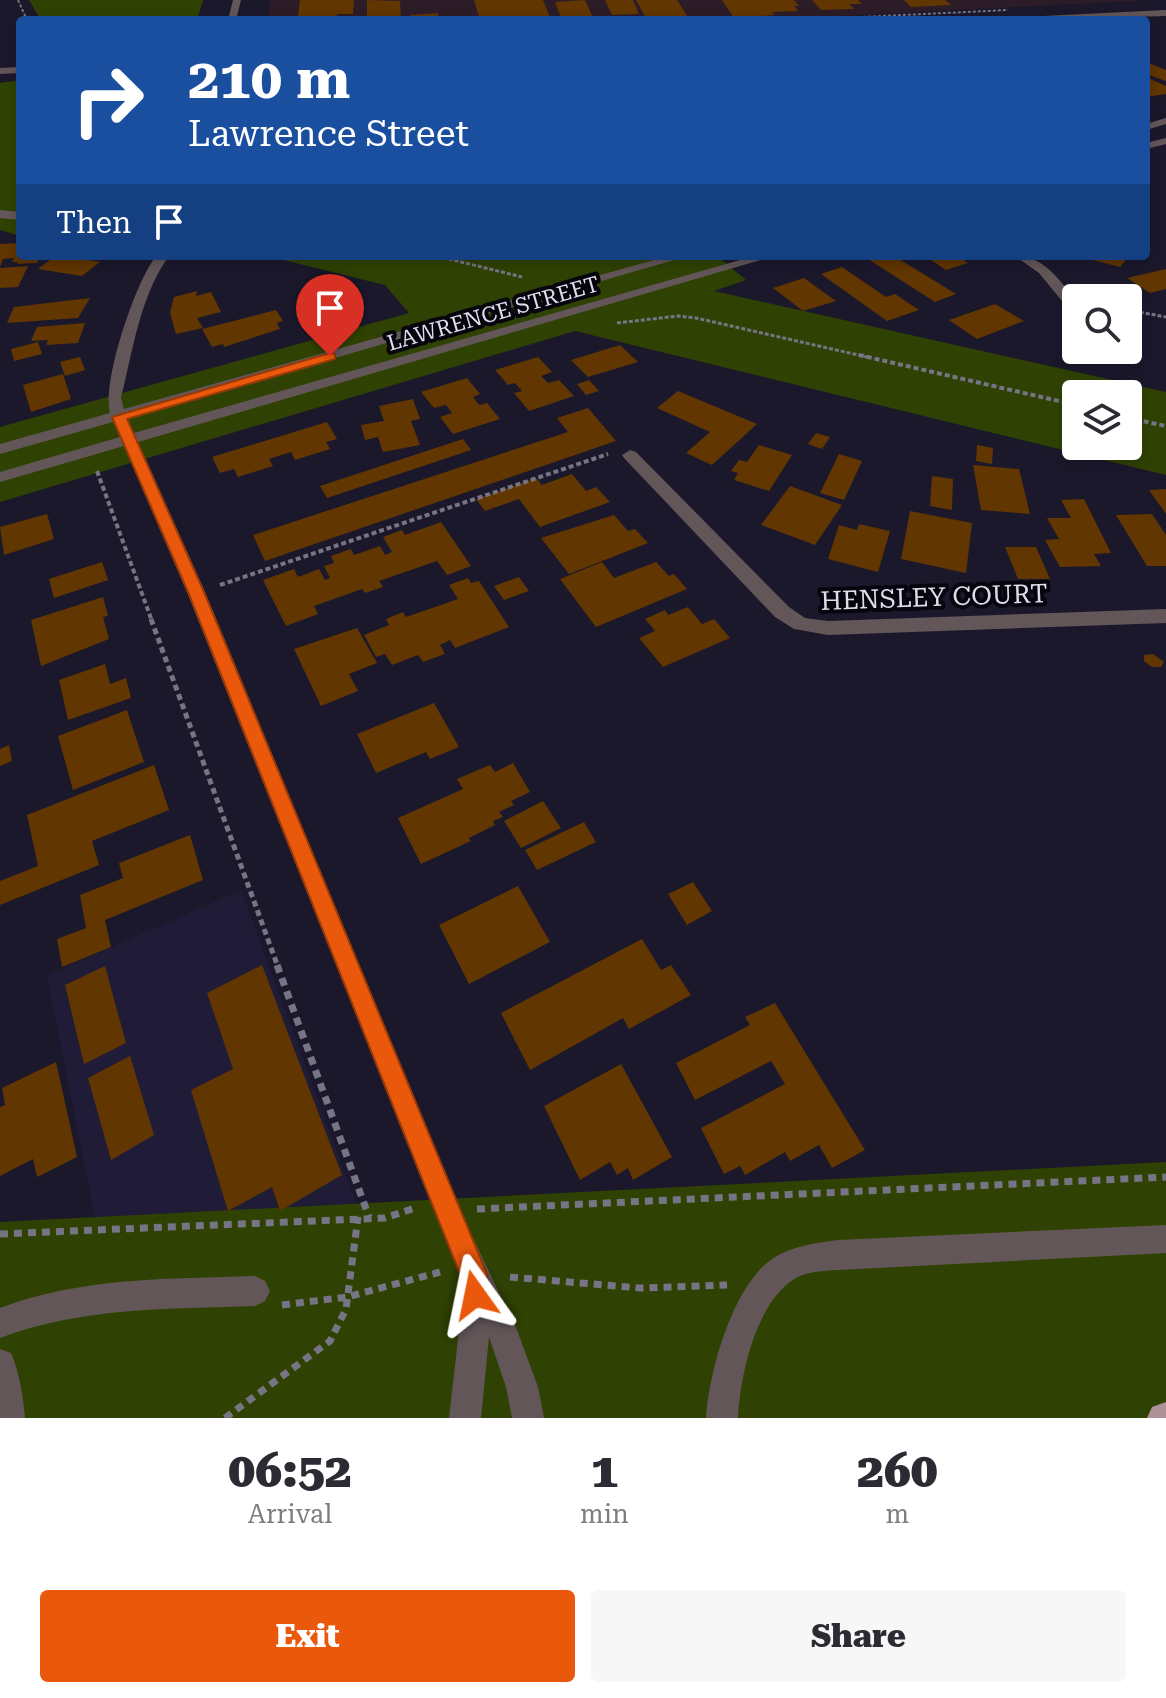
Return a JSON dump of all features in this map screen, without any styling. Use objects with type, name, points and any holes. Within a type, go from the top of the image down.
[{"type":"street","points":[[1105,16],[1166,13]]},
{"type":"street","points":[[160,260],[149,274],[133,323],[114,398],[119,417],[196,592],[446,1210],[516,1366],[528,1418]]},
{"type":"street","name":"LAWRENCE STREET","points":[[0,449],[668,260]]},
{"type":"street","name":"LAWRENCE STREET","points":[[0,477],[754,260]]},
{"type":"street","points":[[1028,260],[1044,270],[1062,292]]},
{"type":"street","points":[[511,305],[531,325]]},
{"type":"street","name":"HENSLEY COURT","points":[[630,455],[770,602],[801,624],[828,628],[1166,616]]},
{"type":"street","points":[[722,1418],[724,1390],[734,1352],[768,1284],[787,1267],[818,1257],[1166,1239]]},
{"type":"street","points":[[465,1418],[475,1322],[474,1274]]},
{"type":"street","points":[[0,1323],[21,1314],[83,1300],[255,1291]]},
{"type":"street","points":[[0,1364],[6,1384],[9,1418]]},
{"type":"path","points":[[877,16],[1015,9]]},
{"type":"path","points":[[453,260],[522,277]]},
{"type":"path","points":[[1142,313],[1166,317]]},
{"type":"path","points":[[696,318],[1062,402]]},
{"type":"path","points":[[1142,421],[1166,426]]},
{"type":"path","points":[[196,592],[601,454],[630,455]]},
{"type":"path","points":[[83,475],[97,471],[369,1217]]},
{"type":"path","points":[[0,1234],[358,1217],[385,1219],[400,1215],[409,1208],[446,1210],[1166,1177]]},
{"type":"path","points":[[225,1418],[330,1341],[342,1321],[358,1217]]},
{"type":"path","points":[[255,1291],[256,1309],[347,1297],[441,1272],[640,1288],[768,1284]]},
{"type":"shaded area","points":[[271,0],[1152,0],[843,16],[268,16]]},
{"type":"shaded area","points":[[241,890],[356,1204],[95,1217],[47,976]]},
{"type":"green space","points":[[29,0],[203,0],[198,16],[39,16]]},
{"type":"green space","points":[[16,81],[16,235],[0,230],[0,83]]},
{"type":"green space","points":[[283,260],[722,260],[746,280],[714,291],[1112,380],[1062,380],[1062,450],[575,331],[0,502],[0,427],[409,313],[385,285]]},
{"type":"green space","points":[[1142,387],[1166,392],[1166,475],[1104,460],[1142,460]]},
{"type":"green space","points":[[1166,1162],[1166,1418],[0,1418],[0,1222]]},
{"type":"building","points":[[300,0],[354,0],[353,14],[298,16]]},
{"type":"building","points":[[367,0],[400,1],[401,16],[367,16]]},
{"type":"building","points":[[474,0],[543,0],[549,16],[479,16]]},
{"type":"building","points":[[585,0],[592,16],[560,16],[555,2]]},
{"type":"building","points":[[605,0],[633,0],[639,14],[612,15]]},
{"type":"building","points":[[636,0],[677,0],[687,16],[645,16]]},
{"type":"building","points":[[722,0],[794,0],[799,6],[794,6],[798,11],[772,12],[775,15],[733,16]]},
{"type":"building","points":[[812,0],[858,0],[862,4],[849,4],[854,9],[821,10]]},
{"type":"building","points":[[904,0],[945,0],[951,5],[911,7]]},
{"type":"building","points":[[438,13],[438,16],[410,16]]},
{"type":"building","points":[[1150,64],[1166,70],[1166,81],[1150,75]]},
{"type":"building","points":[[1150,79],[1166,86],[1166,94],[1150,96]]},
{"type":"building","points":[[16,243],[16,260],[38,260],[37,263],[17,264],[12,262],[14,258],[3,259],[0,267],[0,244]]},
{"type":"building","points":[[50,260],[100,262],[82,276],[38,269]]},
{"type":"building","points":[[870,260],[901,260],[956,294],[935,302]]},
{"type":"building","points":[[931,260],[963,260],[968,263],[946,270]]},
{"type":"building","points":[[1093,260],[1126,260],[1120,267]]},
{"type":"building","points":[[28,266],[18,287],[0,288],[0,268]]},
{"type":"building","points":[[842,267],[886,297],[895,294],[919,310],[887,321],[821,274]]},
{"type":"building","points":[[1166,269],[1166,289],[1150,293],[1142,288],[1142,284],[1127,278]]},
{"type":"building","points":[[804,278],[836,301],[803,311],[773,288]]},
{"type":"building","points":[[197,291],[196,296],[211,292],[221,312],[197,318],[203,328],[176,334],[170,313],[174,297]]},
{"type":"building","points":[[90,298],[78,318],[7,323],[14,307]]},
{"type":"building","points":[[995,304],[1024,321],[977,339],[949,320]]},
{"type":"building","points":[[317,306],[324,315],[337,311],[344,322],[312,333],[297,311]]},
{"type":"building","points":[[276,310],[283,321],[277,323],[280,329],[224,347],[223,344],[212,347],[202,329]]},
{"type":"building","points":[[85,323],[78,343],[46,345],[48,340],[31,341],[37,327]]},
{"type":"building","points":[[38,342],[42,354],[14,361],[11,349]]},
{"type":"building","points":[[620,345],[638,362],[588,377],[571,360]]},
{"type":"building","points":[[80,357],[85,370],[65,376],[60,362]]},
{"type":"building","points":[[538,357],[552,372],[541,376],[548,383],[559,380],[574,396],[529,411],[514,393],[522,391],[515,383],[508,385],[495,370]]},
{"type":"building","points":[[63,374],[71,399],[31,412],[23,385]]},
{"type":"building","points":[[467,378],[480,394],[473,397],[479,405],[487,403],[500,419],[453,434],[440,417],[452,413],[446,405],[434,408],[421,392]]},
{"type":"building","points":[[589,380],[599,391],[586,395],[577,384]]},
{"type":"building","points":[[678,391],[757,424],[712,465],[686,453],[710,432],[657,408]]},
{"type":"building","points":[[413,399],[420,419],[411,421],[420,445],[383,452],[378,437],[365,440],[361,425],[384,421],[379,406]]},
{"type":"building","points":[[588,408],[616,441],[265,561],[253,535],[568,432],[557,418]]},
{"type":"building","points":[[327,422],[337,439],[326,442],[330,449],[295,460],[291,452],[269,459],[273,466],[238,477],[234,469],[220,473],[212,457]]},
{"type":"building","points":[[816,433],[830,437],[822,449],[808,444]]},
{"type":"building","points":[[463,439],[471,450],[327,498],[320,486]]},
{"type":"building","points":[[759,445],[792,455],[769,491],[734,480],[738,473],[731,471],[739,460],[747,462]]},
{"type":"building","points":[[977,445],[993,448],[992,464],[976,461]]},
{"type":"building","points":[[839,454],[862,461],[844,500],[820,493]]},
{"type":"building","points":[[973,465],[1019,469],[1030,514],[981,510]]},
{"type":"building","points":[[572,474],[586,491],[596,487],[610,502],[540,527],[519,499],[485,511],[476,499],[536,478],[542,485]]},
{"type":"building","points":[[932,476],[953,479],[952,510],[930,506]]},
{"type":"building","points":[[790,486],[842,505],[815,545],[761,525]]},
{"type":"building","points":[[1166,489],[1166,514],[1149,490]]},
{"type":"building","points":[[1084,499],[1111,553],[1094,554],[1101,566],[1060,567],[1045,540],[1059,539],[1047,518],[1071,518],[1061,500]]},
{"type":"building","points":[[910,511],[972,523],[966,573],[901,559]]},
{"type":"building","points":[[47,514],[54,539],[4,555],[0,527]]},
{"type":"building","points":[[1152,514],[1166,535],[1166,566],[1147,566],[1116,515]]},
{"type":"building","points":[[614,515],[628,531],[635,529],[648,543],[569,574],[541,538]]},
{"type":"building","points":[[441,522],[471,566],[447,575],[437,561],[379,581],[383,587],[365,593],[362,589],[314,606],[318,614],[286,626],[263,580],[294,569],[298,577],[319,569],[325,580],[330,578],[324,566],[334,563],[331,556],[351,549],[354,555],[380,546],[385,555],[392,552],[383,537],[402,530],[405,535]]},
{"type":"building","points":[[859,524],[890,531],[878,572],[828,559],[839,525],[857,530]]},
{"type":"building","points":[[1005,547],[1036,547],[1050,579],[1018,579]]},
{"type":"building","points":[[102,562],[108,580],[54,598],[49,579]]},
{"type":"building","points":[[602,562],[614,578],[656,562],[669,576],[674,574],[687,589],[596,627],[560,579]]},
{"type":"building","points":[[519,577],[529,591],[504,600],[494,586]]},
{"type":"building","points":[[468,578],[471,583],[479,581],[509,627],[455,648],[450,640],[440,645],[445,654],[423,662],[418,655],[392,665],[385,654],[376,657],[364,635],[389,625],[386,619],[403,612],[406,617],[458,599],[449,585]]},
{"type":"building","points":[[103,597],[108,616],[103,617],[109,639],[41,666],[31,620]]},
{"type":"building","points":[[688,607],[702,624],[714,619],[730,638],[663,667],[639,638],[655,631],[645,619],[665,610],[668,615]]},
{"type":"building","points":[[357,628],[377,663],[349,674],[358,691],[321,706],[294,649]]},
{"type":"building","points":[[1153,654],[1164,662],[1161,667],[1152,667],[1144,661],[1144,655]]},
{"type":"building","points":[[105,664],[110,684],[126,678],[131,698],[68,720],[59,680]]},
{"type":"building","points":[[434,703],[459,747],[430,759],[426,752],[376,773],[357,734]]},
{"type":"building","points":[[127,710],[144,762],[73,790],[58,736]]},
{"type":"building","points":[[9,745],[12,761],[0,766],[0,749]]},
{"type":"building","points":[[513,763],[530,792],[511,801],[514,805],[499,812],[503,817],[493,821],[495,825],[469,838],[471,841],[421,864],[398,818],[463,789],[457,779],[490,765],[495,772]]},
{"type":"building","points":[[154,765],[169,810],[92,841],[99,865],[0,905],[0,881],[38,866],[27,815]]},
{"type":"building","points":[[543,801],[561,828],[521,848],[504,821]]},
{"type":"building","points":[[584,822],[596,842],[537,870],[525,850]]},
{"type":"building","points":[[190,835],[203,880],[105,920],[111,947],[62,967],[57,939],[86,928],[80,895],[123,878],[119,863]]},
{"type":"building","points":[[693,882],[712,911],[687,925],[668,894]]},
{"type":"building","points":[[518,886],[550,942],[469,984],[439,925]]},
{"type":"building","points":[[642,939],[661,970],[671,965],[691,995],[629,1029],[623,1018],[530,1070],[501,1013]]},
{"type":"building","points":[[262,965],[342,1175],[280,1211],[272,1187],[228,1211],[191,1090],[233,1069],[207,993]]},
{"type":"building","points":[[105,966],[126,1043],[84,1064],[65,985]]},
{"type":"building","points":[[775,1003],[865,1150],[832,1168],[819,1145],[790,1161],[785,1152],[745,1175],[740,1166],[724,1174],[701,1128],[785,1084],[771,1061],[695,1100],[676,1063],[750,1025],[745,1017]]},
{"type":"building","points":[[130,1056],[154,1135],[111,1160],[88,1078]]},
{"type":"building","points":[[56,1062],[77,1157],[37,1177],[33,1159],[0,1176],[0,1107],[5,1105],[2,1088]]},
{"type":"building","points":[[621,1064],[672,1157],[633,1180],[628,1168],[617,1175],[610,1162],[580,1180],[544,1106]]},
{"type":"route","points":[[330,356],[119,417],[196,592],[474,1274],[475,1295]]}]
